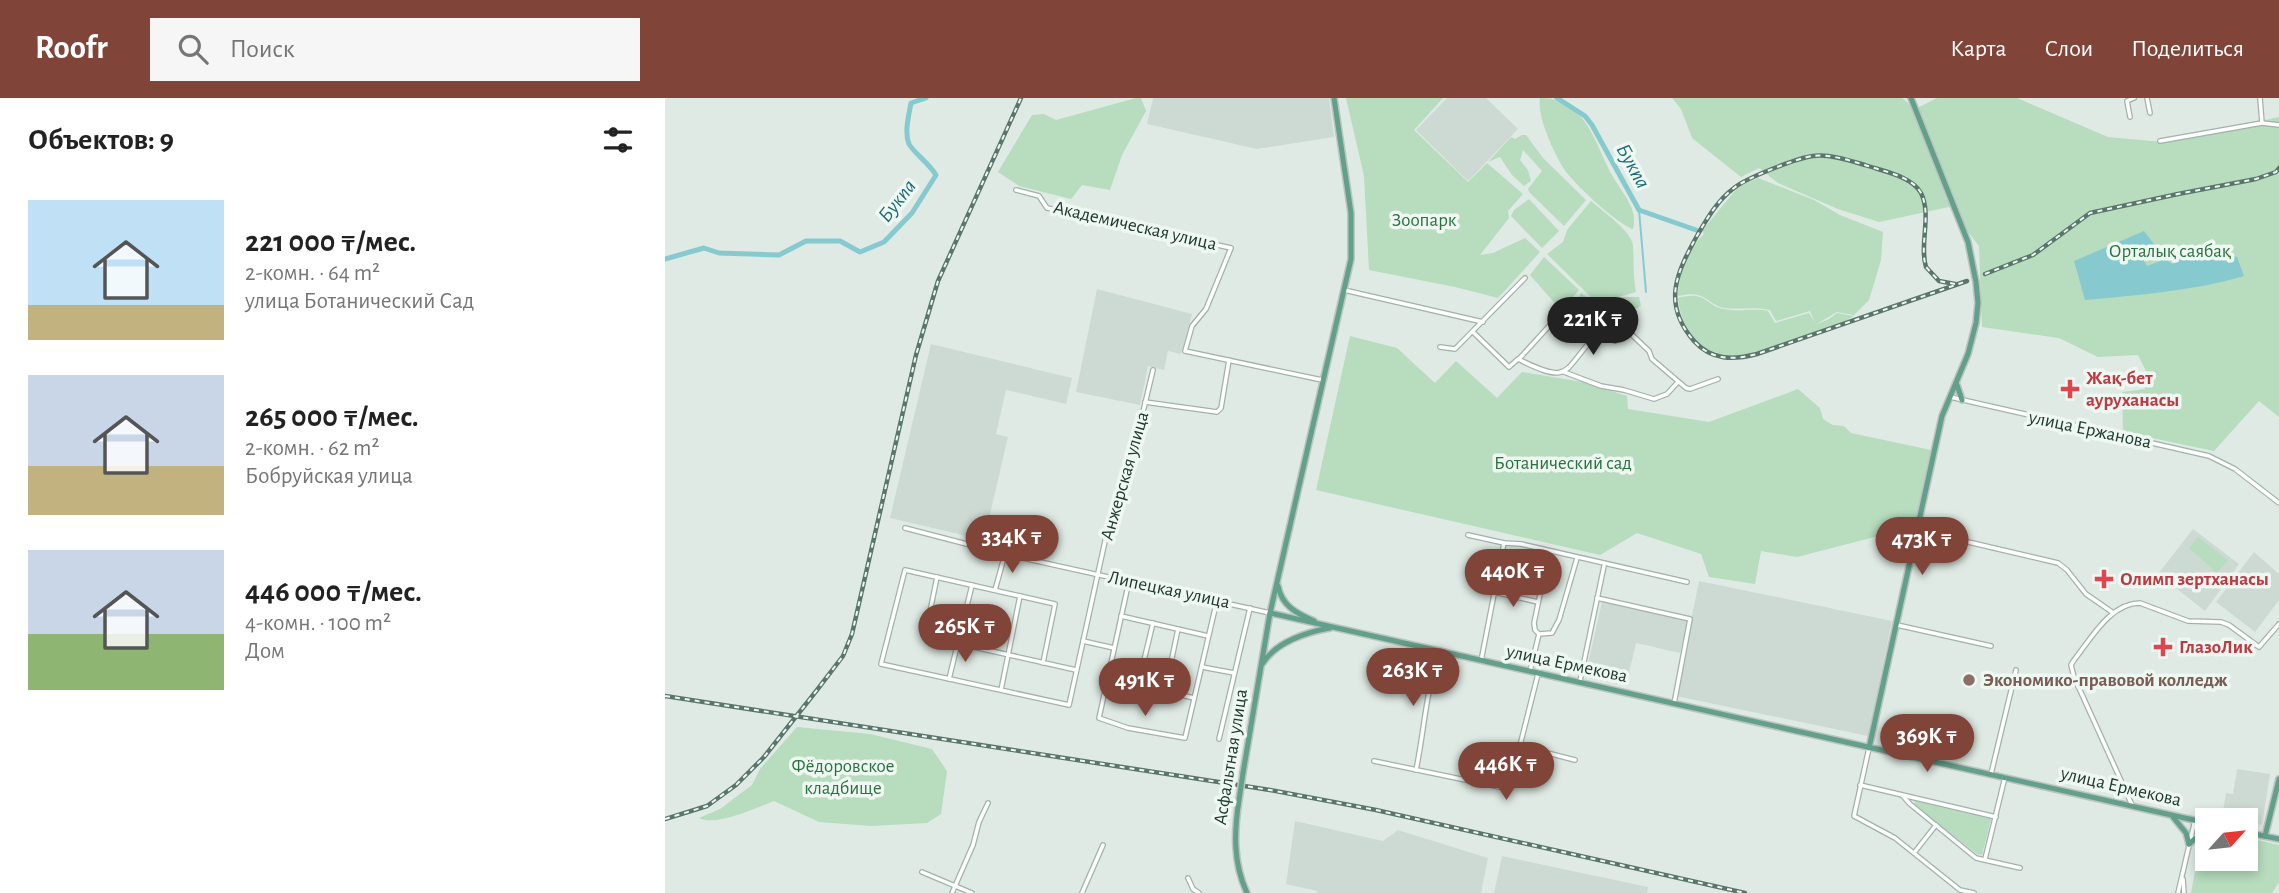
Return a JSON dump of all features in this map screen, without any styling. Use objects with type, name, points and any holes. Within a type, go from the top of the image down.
[{"type":"main road","points":[[1270,613],[1351,259],[1352,224],[1334,98]]},
{"type":"main road","points":[[1869,748],[1942,416],[1968,354],[1978,303],[1973,261],[1954,203],[1910,98]]},
{"type":"main road","points":[[1957,384],[1962,400]]},
{"type":"main road","points":[[1277,583],[1282,599],[1292,610],[1334,628]]},
{"type":"main road","name":"улица Ермекова","points":[[1270,613],[2195,820]]},
{"type":"main road","name":"Асфальтная улица","points":[[1247,893],[1239,872],[1235,846],[1243,773],[1270,613]]},
{"type":"main road","points":[[1262,666],[1266,658],[1283,646],[1309,633],[1334,628]]},
{"type":"main road","points":[[2265,836],[2279,779]]},
{"type":"main road","points":[[2170,815],[2186,833],[2189,844],[2195,838]]},
{"type":"main road","points":[[2258,835],[2279,839]]},
{"type":"street","points":[[2130,117],[2127,101],[2134,98]]},
{"type":"street","points":[[2147,98],[2150,113]]},
{"type":"street","points":[[2260,98],[2262,123]]},
{"type":"street","points":[[2160,141],[2262,123],[2279,125]]},
{"type":"street","name":"Академическая улица","points":[[1016,191],[1039,196],[1047,208],[1231,248],[1206,309],[1192,326],[1185,351],[1229,360]]},
{"type":"street","points":[[1440,347],[1455,349],[1525,278]]},
{"type":"street","points":[[1344,290],[1483,322]]},
{"type":"street","points":[[1473,332],[1509,367],[1560,314]]},
{"type":"street","points":[[1565,372],[1596,335],[1601,334],[1615,341],[1627,331],[1649,351],[1652,359],[1690,389],[1718,379]]},
{"type":"street","points":[[1518,359],[1545,371],[1557,374],[1565,372],[1601,386],[1654,399],[1667,394],[1678,382]]},
{"type":"street","points":[[1145,402],[1217,412],[1221,408],[1229,360],[1322,380]]},
{"type":"street","name":"Анжерская улица","points":[[1002,690],[1069,705],[1114,505],[1138,433],[1153,370]]},
{"type":"street","name":"улица Ержанова","points":[[1950,397],[2200,454],[2228,464],[2279,503]]},
{"type":"street","name":"Липецкая улица","points":[[905,528],[1006,554],[1270,613]]},
{"type":"street","points":[[1917,530],[2058,563],[2086,594],[2113,612]]},
{"type":"street","points":[[1468,535],[1521,544],[1687,582]]},
{"type":"street","points":[[1481,662],[1504,543]]},
{"type":"street","points":[[1539,634],[1534,623],[1549,551]]},
{"type":"street","points":[[995,590],[1006,554]]},
{"type":"street","points":[[1539,634],[1552,632],[1559,620],[1577,558]]},
{"type":"street","points":[[1580,684],[1604,565]]},
{"type":"street","points":[[1020,596],[1002,690],[881,664],[905,570],[995,590],[1055,604],[1043,663]]},
{"type":"street","points":[[937,577],[924,635],[1076,670]]},
{"type":"street","points":[[1129,581],[1099,718],[1128,728],[1185,738],[1217,600]]},
{"type":"street","points":[[949,680],[972,585]]},
{"type":"street","points":[[1494,592],[1538,602]]},
{"type":"street","points":[[1597,598],[1690,619],[1674,704]]},
{"type":"street","points":[[2132,805],[2072,670],[2074,660],[2113,612],[2125,605],[2140,603],[2188,621],[2221,622],[2259,647],[2279,624]]},
{"type":"street","points":[[1219,739],[1249,608]]},
{"type":"street","points":[[1121,616],[1209,636]]},
{"type":"street","points":[[1138,685],[1153,623]]},
{"type":"street","points":[[1897,625],[1991,646]]},
{"type":"street","points":[[1164,691],[1178,629]]},
{"type":"street","points":[[1530,673],[1539,634]]},
{"type":"street","points":[[1083,641],[1114,648]]},
{"type":"street","points":[[1416,770],[1428,698],[1441,652]]},
{"type":"street","points":[[1202,667],[1234,673]]},
{"type":"street","points":[[1991,774],[2016,670]]},
{"type":"street","points":[[1374,761],[1508,789],[1511,786],[1538,674]]},
{"type":"street","points":[[1108,678],[1195,698]]},
{"type":"street","points":[[1520,746],[1576,760]]},
{"type":"street","points":[[1869,748],[1854,816],[1895,838],[1961,890],[1973,893]]},
{"type":"street","points":[[1985,859],[2005,777]]},
{"type":"street","points":[[1860,785],[1996,817]]},
{"type":"street","points":[[1902,795],[1976,858],[2020,868]]},
{"type":"street","points":[[952,893],[988,803]]},
{"type":"street","points":[[2178,893],[2195,820]]},
{"type":"street","points":[[1914,853],[1936,825]]},
{"type":"street","points":[[1082,893],[1103,845]]},
{"type":"street","points":[[922,872],[972,893]]},
{"type":"street","points":[[2182,874],[2184,893]]},
{"type":"street","points":[[1188,878],[1192,889],[1199,893]]},
{"type":"shaded area","points":[[1153,98],[1329,98],[1334,137],[1257,149],[1147,124]]},
{"type":"shaded area","points":[[1447,98],[1486,98],[1518,129],[1468,181],[1416,130]]},
{"type":"shaded area","points":[[1097,289],[1192,314],[1181,354],[1168,351],[1164,370],[1148,366],[1140,405],[1076,392]]},
{"type":"shaded area","points":[[931,344],[1072,378],[1066,404],[1006,390],[996,434],[1008,437],[984,540],[890,518]]},
{"type":"shaded area","points":[[2193,529],[2239,564],[2205,611],[2158,574]]},
{"type":"shaded area","points":[[2254,552],[2279,574],[2279,600],[2255,632],[2216,602]]},
{"type":"shaded area","points":[[1699,581],[1892,621],[1868,736],[1676,696]]},
{"type":"shaded area","points":[[1602,602],[1688,621],[1680,653],[1636,643],[1626,686],[1585,677]]},
{"type":"shaded area","points":[[2237,769],[2270,774],[2262,825],[2258,824],[2258,808],[2224,808],[2226,793],[2233,794]]},
{"type":"shaded area","points":[[1295,821],[1383,841],[1398,830],[1488,858],[1481,893],[1317,893],[1286,884]]},
{"type":"shaded area","points":[[1502,856],[1648,887],[1647,893],[1494,893]]},
{"type":"green space","points":[[1141,98],[1146,111],[1122,155],[1110,190],[1082,185],[1071,199],[1019,186],[998,172],[1032,115],[1044,114],[1056,120]]},
{"type":"green space","name":"Зоопарк","points":[[1346,98],[1443,98],[1414,130],[1468,182],[1487,163],[1523,194],[1508,211],[1509,218],[1480,255],[1493,253],[1525,238],[1540,252],[1498,298],[1369,270],[1364,176]]},
{"type":"green space","points":[[1540,98],[1568,105],[1587,124],[1628,201],[1634,215],[1633,229],[1605,210],[1565,171],[1546,132]]},
{"type":"green space","name":"Орталық саябақ","points":[[1672,98],[1902,98],[1915,109],[1937,98],[2017,98],[2108,137],[2163,142],[2279,117],[2279,417],[2259,401],[2214,451],[2123,432],[2122,392],[2145,389],[2147,373],[2138,355],[2098,357],[2059,338],[1982,327],[1979,246],[1949,207],[1879,222],[1838,209],[1778,183],[1759,168],[1741,177],[1692,138],[1681,109]]},
{"type":"green space","points":[[1526,135],[1543,158],[1586,200],[1564,226],[1529,192],[1528,189],[1542,171],[1523,150],[1520,160],[1528,170],[1531,181],[1524,186],[1512,175],[1500,157],[1488,162],[1511,137],[1515,139]]},
{"type":"green space","points":[[1758,178],[1883,232],[1881,260],[1869,300],[1854,315],[1837,312],[1815,325],[1837,313],[1854,316],[1841,324],[1752,355],[1724,357],[1713,354],[1695,340],[1683,320],[1678,298],[1695,296],[1724,309],[1768,311],[1775,323],[1809,313],[1815,323],[1810,311],[1776,321],[1770,310],[1725,308],[1695,294],[1678,296],[1685,262],[1704,234],[1702,231],[1738,187]]},
{"type":"green space","points":[[1529,199],[1559,231],[1542,248],[1511,216],[1514,210]]},
{"type":"green space","points":[[1591,201],[1622,228],[1631,240],[1636,292],[1597,303],[1547,254],[1563,242],[1567,230]]},
{"type":"green space","points":[[1544,257],[1579,290],[1560,309],[1530,275]]},
{"type":"green space","points":[[1581,293],[1591,300],[1599,314],[1596,327],[1589,335],[1564,314],[1574,308]]},
{"type":"green space","points":[[1621,297],[1639,297],[1641,306],[1601,326],[1607,303]]},
{"type":"green space","name":"Ботанический сад","points":[[1350,336],[1397,348],[1435,383],[1456,361],[1497,398],[1522,372],[1583,382],[1627,396],[1628,409],[1709,422],[1798,389],[1820,408],[1823,419],[1833,425],[1844,426],[1851,433],[1931,450],[1913,530],[1909,538],[1894,532],[1797,557],[1761,551],[1755,584],[1709,577],[1701,554],[1637,533],[1600,555],[1316,490]]},
{"type":"green space","points":[[2198,537],[2228,560],[2217,573],[2189,548]]},
{"type":"green space","name":"Фёдоровское кладбище","points":[[797,727],[870,734],[932,749],[947,771],[941,814],[927,823],[871,826],[819,822],[774,801],[725,818],[699,818],[720,809],[752,785],[760,769]]},
{"type":"green space","points":[[1915,801],[1991,819],[1982,855],[1977,854],[1914,805]]},
{"type":"green space","points":[[2258,840],[2279,845],[2279,882],[2272,893],[2191,893],[2195,871],[2257,872]]},
{"type":"water","points":[[2144,231],[2157,248],[2143,259],[2147,266],[2166,259],[2172,264],[2176,262],[2173,255],[2200,246],[2202,250],[2219,251],[2237,257],[2244,276],[2185,289],[2085,300],[2074,261]]},
{"type":"waterway","name":"Букпа","points":[[665,259],[704,248],[719,253],[779,255],[806,241],[840,241],[860,252],[884,242],[912,213],[936,175],[911,147],[907,134],[911,103],[926,98]]},
{"type":"waterway","name":"Букпа","points":[[1557,98],[1585,116],[1592,125],[1639,210],[1696,230]]},
{"type":"waterway","points":[[1639,210],[1646,292]]},
{"type":"railway","points":[[665,819],[707,806],[736,785],[764,757],[843,656],[852,634],[916,355],[938,281],[1021,98]]},
{"type":"railway","points":[[1955,284],[1939,281],[1926,267],[1924,202],[1917,187],[1904,178],[1846,159],[1813,156],[1760,174],[1740,184],[1723,198],[1706,221],[1684,261],[1675,300],[1684,327],[1701,348],[1724,357],[1740,357],[1757,354],[1967,281]]},
{"type":"railway","points":[[1985,274],[2033,255],[2090,213],[2256,179],[2276,172],[2279,168]]},
{"type":"railway","points":[[665,696],[1270,790],[1376,810],[1745,893]]},
{"type":"place","name":"Жақ-бет ауруханасы","points":[[2070,389]]},
{"type":"place","name":"Олимп зертханасы","points":[[2104,579]]},
{"type":"place","name":"ГлазоЛик","points":[[2163,647]]},
{"type":"place","name":"Экономико-правовой колледж","points":[[1969,680]]}]
